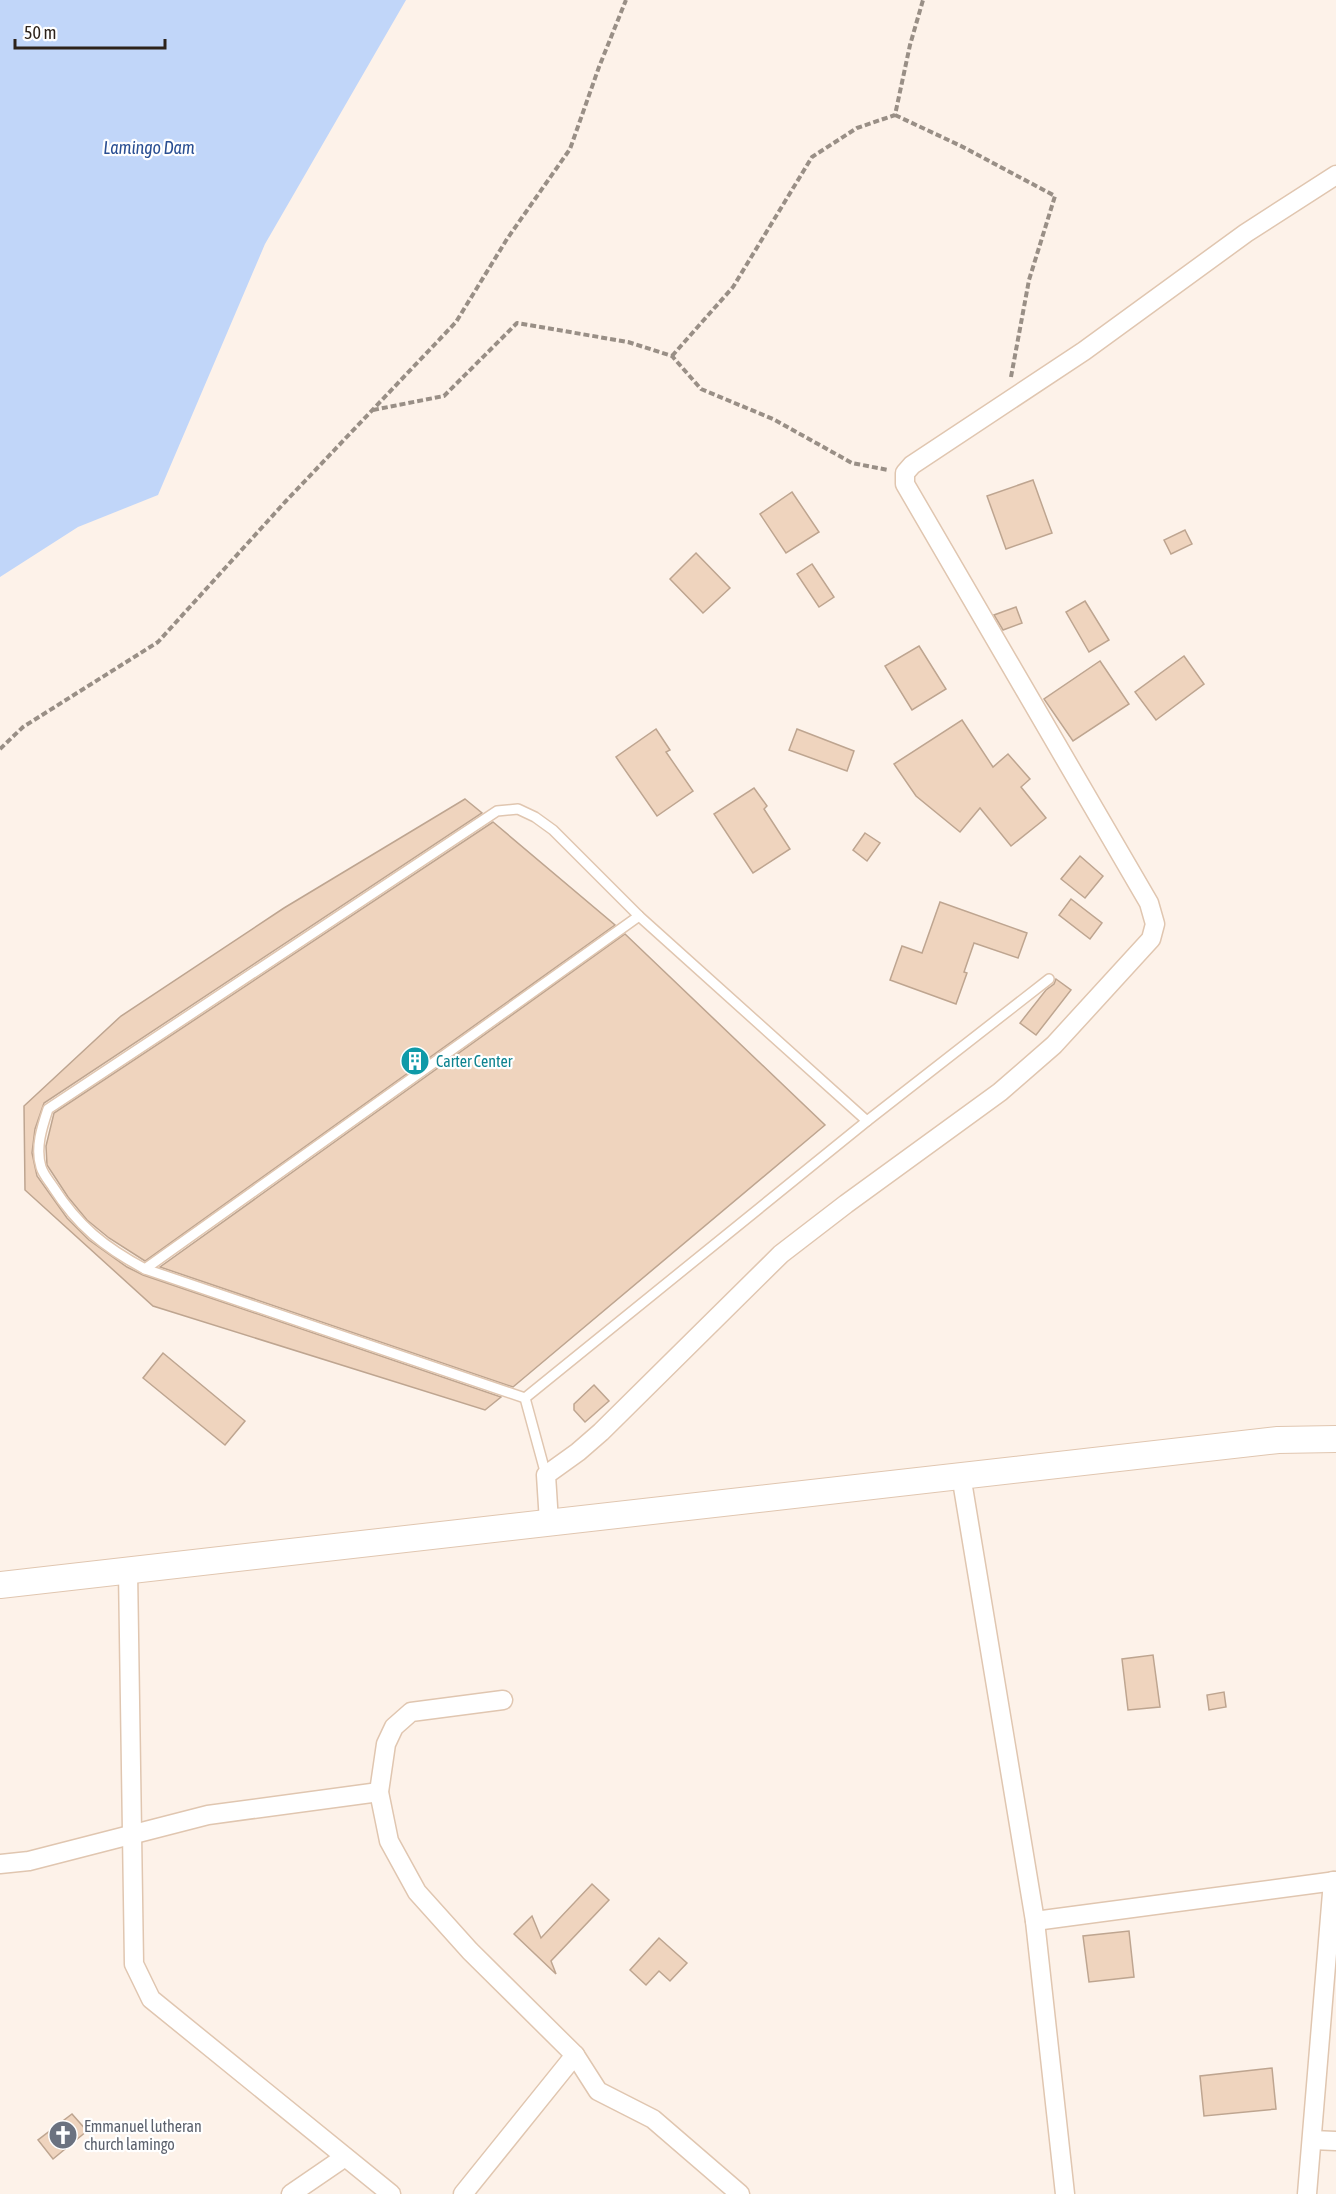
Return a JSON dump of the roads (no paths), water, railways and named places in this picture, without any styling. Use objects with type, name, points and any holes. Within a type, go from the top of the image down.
[{"type":"main road","points":[[0,1585],[1278,1440],[1336,1439]]},
{"type":"street","points":[[549,1522],[546,1475],[601,1432],[781,1254],[1000,1092],[1040,1058],[1152,939],[1155,924],[1149,903],[905,484],[905,473],[912,465],[1084,351],[1246,233],[1336,175]]},
{"type":"street","points":[[961,1476],[1035,1921],[1065,2194]]},
{"type":"street","points":[[128,1570],[134,1964],[151,1999],[391,2194]]},
{"type":"street","points":[[503,1700],[411,1712],[394,1727],[386,1744],[379,1792],[389,1841],[417,1892],[470,1951],[575,2055],[598,2091],[653,2119],[741,2194]]},
{"type":"street","points":[[0,1864],[29,1861],[208,1815],[379,1792]]},
{"type":"street","points":[[1035,1921],[1334,1881],[1307,2194]]},
{"type":"street","points":[[463,2194],[575,2055]]},
{"type":"street","points":[[1311,2140],[1336,2141]]},
{"type":"street","points":[[291,2194],[345,2157]]},
{"type":"lane","points":[[525,1398],[145,1269],[116,1254],[91,1234],[68,1210],[41,1168],[40,1134],[48,1109],[497,811],[518,809],[536,817],[553,830],[639,916],[867,1120]]},
{"type":"lane","points":[[145,1269],[639,916]]},
{"type":"lane","points":[[525,1398],[867,1120],[1049,979]]},
{"type":"lane","points":[[525,1398],[546,1475]]},
{"type":"water","name":"Lamingo Dam","points":[[0,0],[406,0],[265,244],[158,495],[78,527],[0,577]]},
{"type":"place","name":"Carter Center","points":[[415,1061]]},
{"type":"place","name":"Emmanuel lutheran church lamingo","points":[[63,2135]]}]
